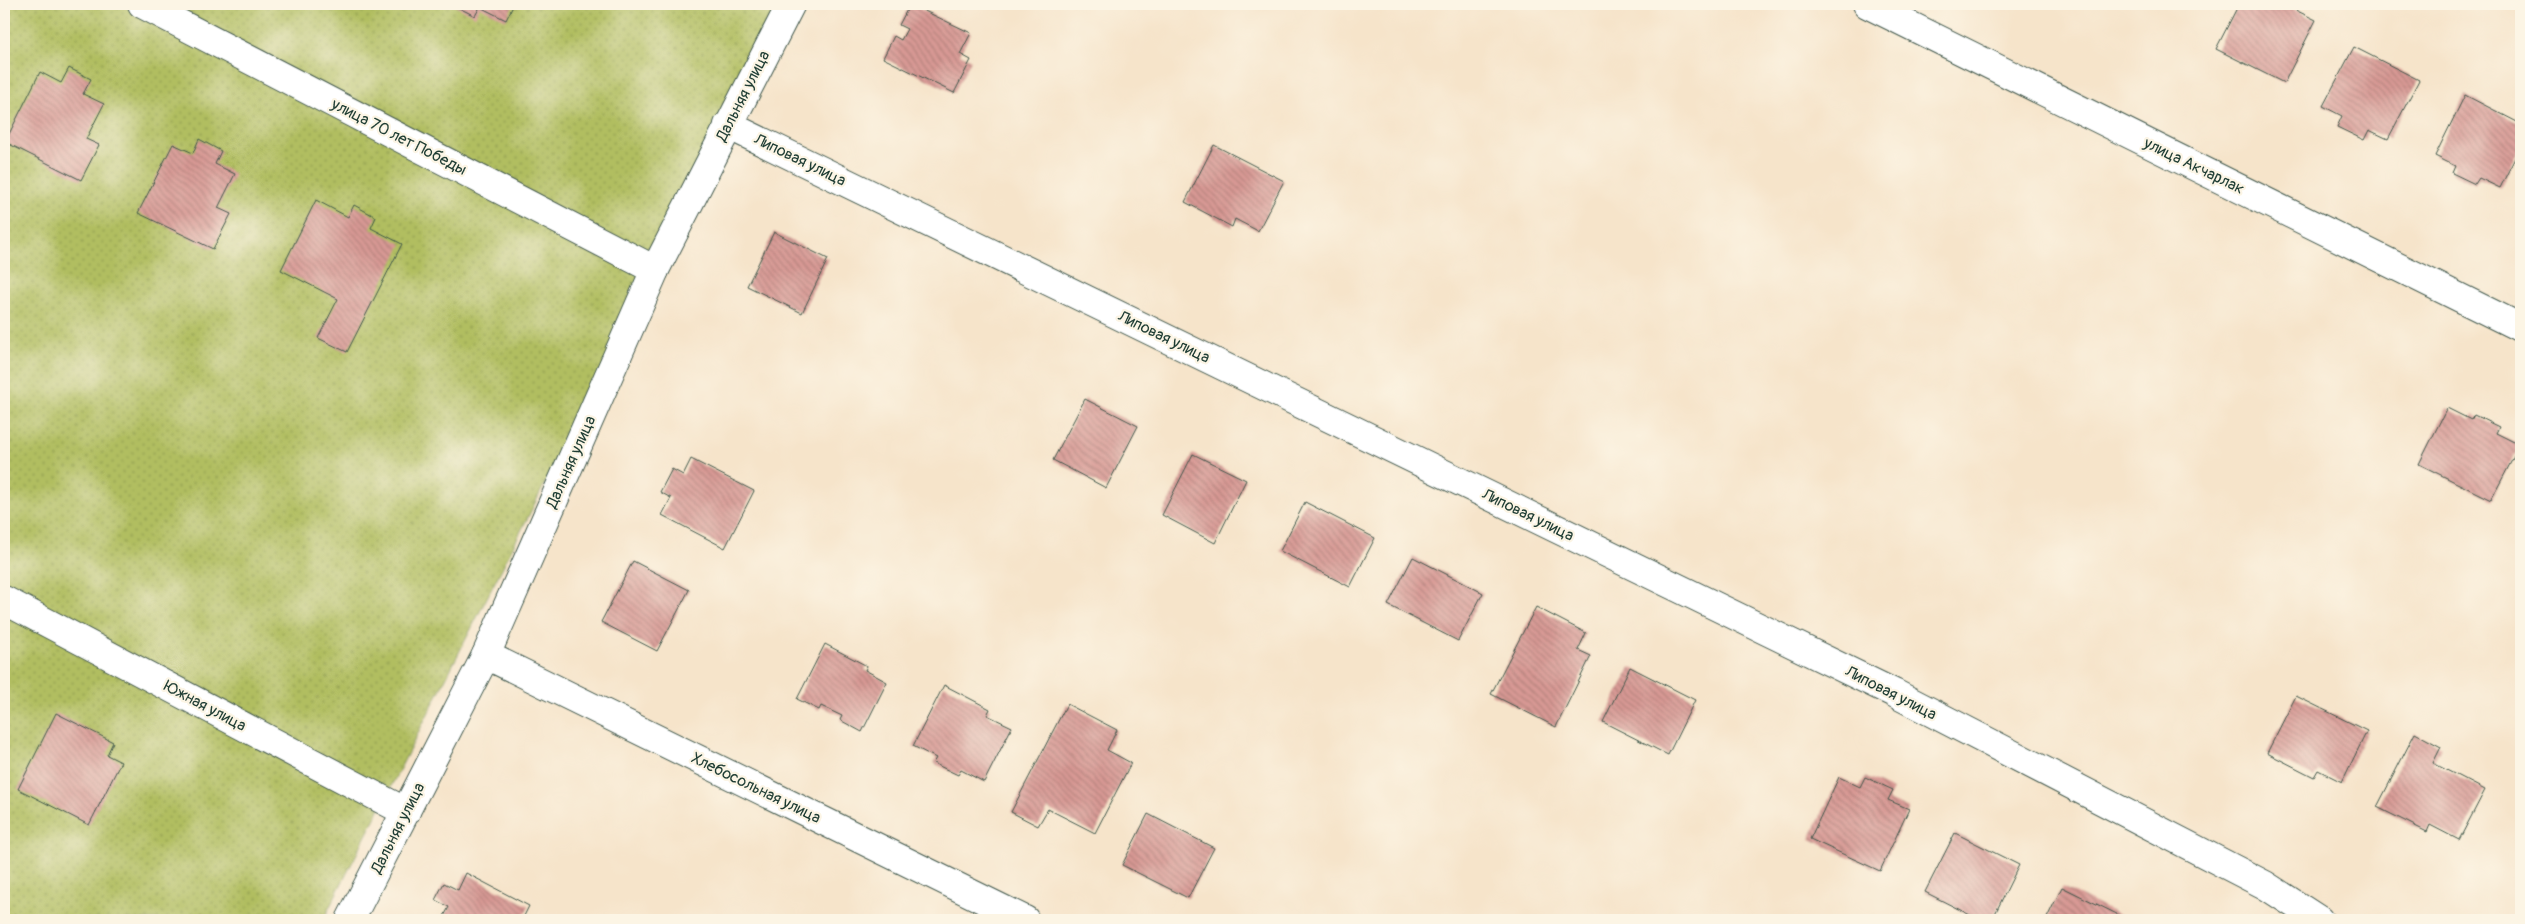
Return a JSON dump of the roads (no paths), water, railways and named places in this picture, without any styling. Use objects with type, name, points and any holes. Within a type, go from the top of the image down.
[{"type":"street","name":"улица 70 лет Победы","points":[[142,4],[656,270]]},
{"type":"street","name":"Дальняя улица","points":[[350,920],[486,655],[656,270],[791,4]]},
{"type":"street","name":"улица Акчарлак","points":[[1867,4],[2521,328]]},
{"type":"street","name":"Липовая улица","points":[[728,125],[1894,693],[2265,885],[2319,920]]},
{"type":"street","name":"Южная улица","points":[[4,600],[406,812]]},
{"type":"street","name":"Хлебосольная улица","points":[[486,655],[1025,920]]}]
